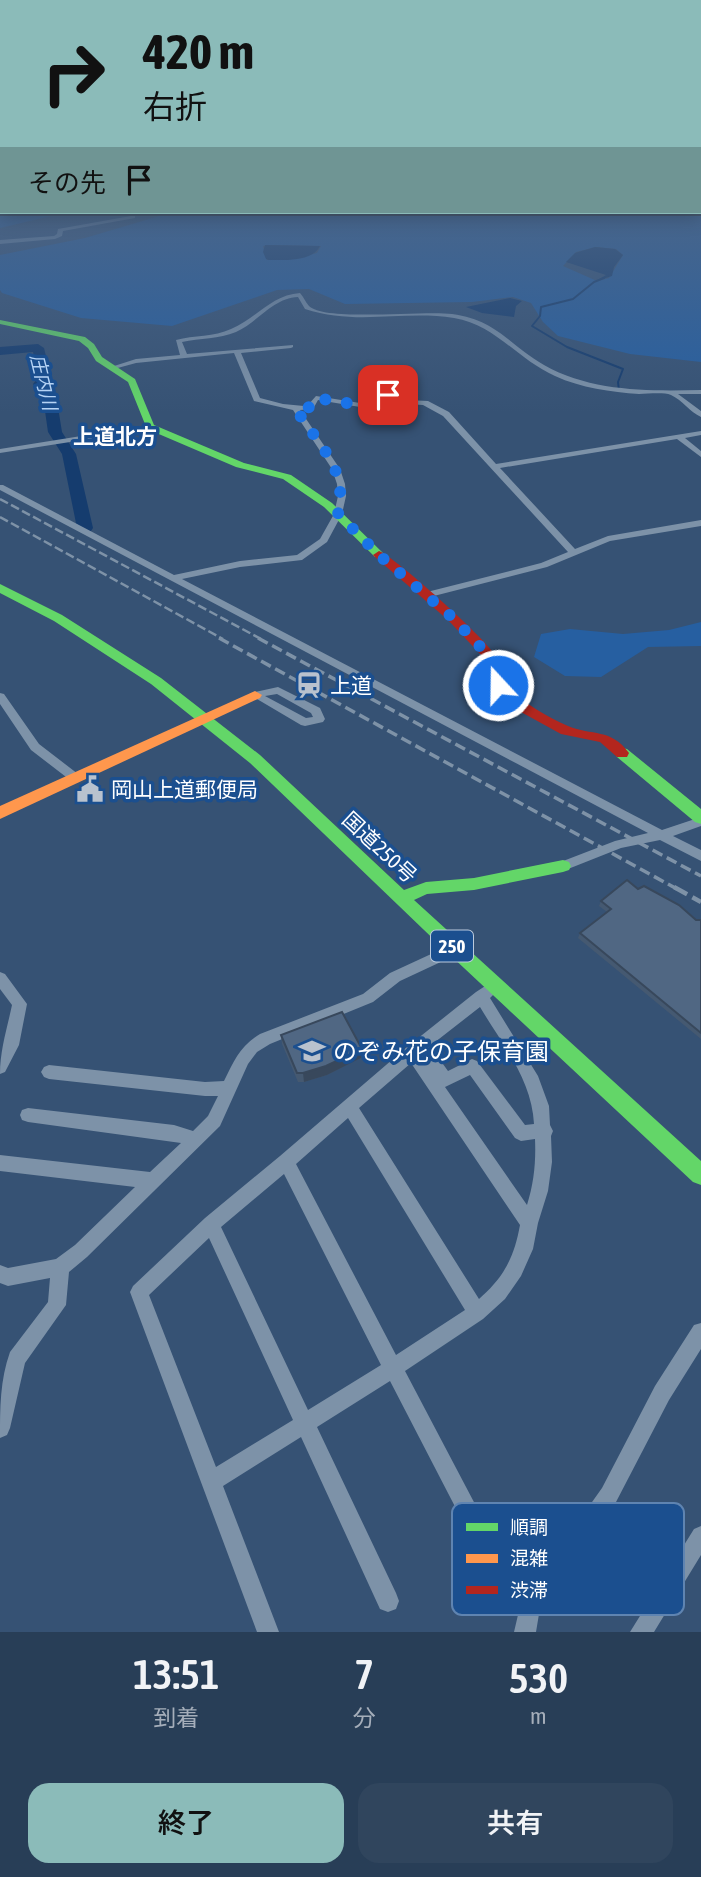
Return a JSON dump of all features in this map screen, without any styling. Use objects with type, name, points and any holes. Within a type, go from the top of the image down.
[{"type":"main road","points":[[0,322],[82,339],[91,346],[99,359],[132,380],[150,427],[240,465],[286,477],[328,505],[380,556],[452,617],[489,656],[498,685],[526,709],[566,731],[604,738],[701,820]]},
{"type":"main road","name":"国道250号","points":[[0,587],[58,618],[156,681],[255,759],[701,1175]]},
{"type":"main road","points":[[0,813],[255,695]]},
{"type":"main road","points":[[403,897],[426,888],[474,884],[563,866]]},
{"type":"street","points":[[184,356],[178,341],[222,336],[281,300],[300,295],[307,308],[333,315],[421,315],[475,320],[554,373],[613,390],[701,392]]},
{"type":"street","points":[[114,367],[136,361],[291,346]]},
{"type":"street","points":[[237,352],[257,399],[296,409],[310,407],[316,398],[360,405],[388,395],[406,402],[425,403],[446,414],[573,552]]},
{"type":"street","points":[[671,392],[701,415]]},
{"type":"street","points":[[172,578],[250,562],[299,558],[324,540],[338,514],[342,496],[337,469],[296,409]]},
{"type":"street","points":[[0,451],[150,427]]},
{"type":"street","points":[[494,467],[701,433]]},
{"type":"street","points":[[679,437],[701,455]]},
{"type":"street","points":[[0,487],[701,856]]},
{"type":"street","points":[[426,595],[544,565],[608,539],[701,523]]},
{"type":"street","points":[[282,690],[317,711],[318,719],[304,722],[255,695],[282,690]]},
{"type":"street","points":[[0,696],[35,747],[74,777]]},
{"type":"street","points":[[563,866],[619,844],[662,835],[701,820]]},
{"type":"street","points":[[0,1274],[8,1277],[60,1268],[81,1251],[214,1121],[242,1059],[265,1039],[358,1003],[395,977],[456,949]]},
{"type":"street","points":[[0,978],[20,1004],[11,1045],[0,1067]]},
{"type":"street","points":[[268,1632],[139,1292],[211,1224],[416,1049],[496,985]]},
{"type":"street","points":[[211,1482],[477,1313],[499,1293],[515,1270],[524,1249],[528,1223],[540,1191],[545,1132],[541,1106],[533,1082],[481,996]]},
{"type":"street","points":[[416,1049],[445,1080],[472,1066],[521,1133],[545,1132]]},
{"type":"street","points":[[416,1049],[528,1223]]},
{"type":"street","points":[[49,1072],[205,1089],[228,1088]]},
{"type":"street","points":[[350,1107],[477,1313]]},
{"type":"street","points":[[28,1115],[174,1133],[195,1139]]},
{"type":"street","points":[[286,1162],[464,1503]]},
{"type":"street","points":[[0,1163],[153,1181]]},
{"type":"street","points":[[211,1224],[388,1601]]},
{"type":"street","points":[[0,1428],[18,1359],[57,1305],[60,1268]]},
{"type":"street","points":[[603,1503],[662,1393],[701,1332]]},
{"type":"street","points":[[684,1563],[701,1536]]},
{"type":"street","points":[[641,1632],[652,1615]]},
{"type":"shaded area","points":[[0,260],[568,260],[563,266],[597,281],[609,278],[620,260],[701,260],[701,362],[630,354],[558,336],[543,322],[531,303],[513,297],[472,302],[345,304],[309,289],[277,290],[172,326],[81,318],[2,293]]},
{"type":"shaded area","points":[[619,260],[612,276],[596,281],[606,275],[566,262]]},
{"type":"shaded area","points":[[510,298],[522,301],[516,306],[514,317],[482,313],[466,307]]},
{"type":"shaded area","points":[[701,622],[701,646],[648,647],[601,677],[565,676],[534,657],[541,634],[570,629],[623,634],[669,630]]},
{"type":"building","points":[[627,880],[638,889],[644,886],[679,905],[696,920],[701,920],[701,1033],[580,933],[611,909],[601,901]]},
{"type":"building","points":[[342,1012],[362,1049],[326,1066],[297,1073],[281,1035]]},
{"type":"waterway","points":[[604,278],[594,282],[573,299],[541,307],[540,316],[532,326],[567,347],[623,369],[618,382],[619,391]]},
{"type":"waterway","name":"庄内川","points":[[0,351],[38,348],[45,377],[40,384],[42,390],[49,395],[55,432],[69,454],[85,528]]},
{"type":"railway","points":[[0,499],[261,639]]},
{"type":"railway","points":[[0,517],[223,639]]},
{"type":"railway","points":[[219,638],[677,889]]},
{"type":"railway","points":[[258,638],[701,876]]},
{"type":"railway","points":[[674,887],[701,902]]},
{"type":"traffic: fast","points":[[0,322],[82,339],[91,346],[99,359],[132,381],[150,427],[240,465],[287,477],[328,505],[379,555]]},
{"type":"traffic: fast","points":[[0,588],[58,618],[156,681],[255,759],[455,949],[701,1175]]},
{"type":"traffic: fast","points":[[622,753],[701,818]]},
{"type":"traffic: fast","points":[[403,897],[426,888],[474,884],[563,866]]},
{"type":"traffic: slow","points":[[0,813],[255,695]]},
{"type":"traffic: jam","points":[[379,555],[452,617],[489,656],[498,685],[526,709],[566,731],[604,738],[622,753]]},
{"type":"place","name":"上道","points":[[309,685]]},
{"type":"place","name":"岡山上道郵便局","points":[[90,789]]},
{"type":"place","name":"のぞみ花の子保育園","points":[[312,1051]]},
{"type":"district","name":"上道北方","points":[[115,436]]},
{"type":"route","points":[[388,395],[360,405],[316,398],[310,407],[296,409],[337,469],[342,496],[338,514],[380,556],[452,617],[489,656],[498,685]]}]
